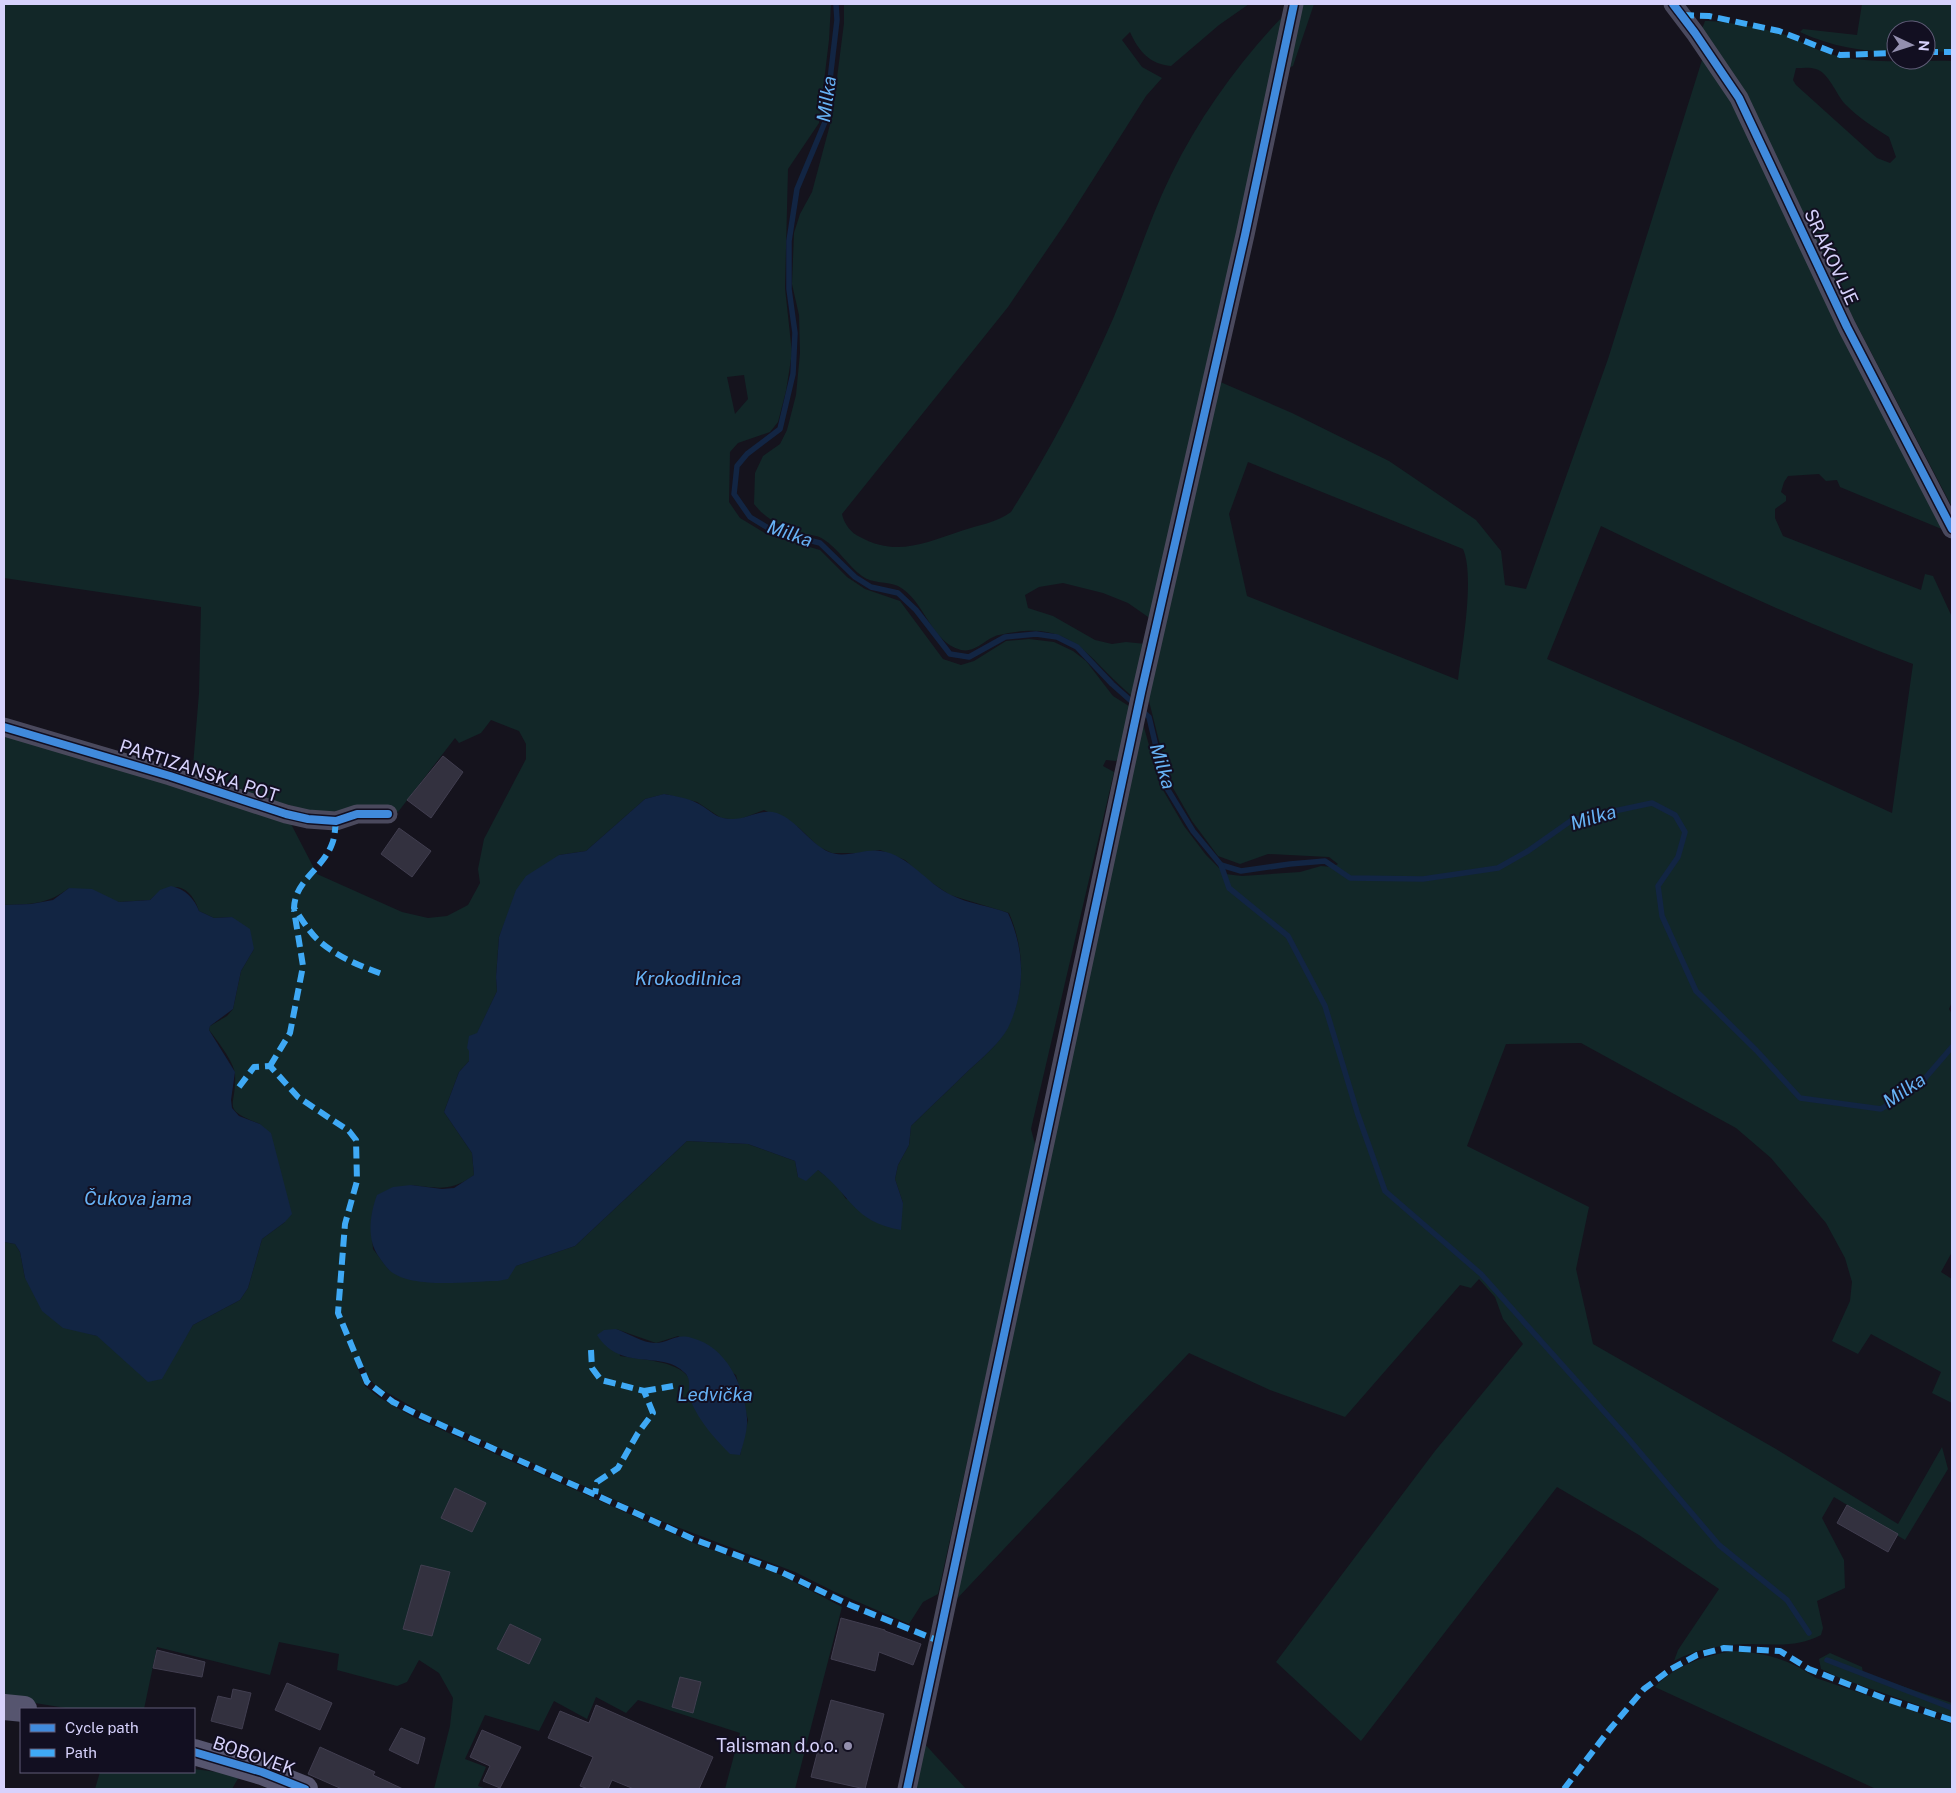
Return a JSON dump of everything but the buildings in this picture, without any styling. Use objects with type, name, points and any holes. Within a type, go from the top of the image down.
[{"type":"street","points":[[907,1789],[1141,693],[1245,235],[1294,4]]},
{"type":"street","name":"SRAKOVLJE","points":[[1673,4],[1696,33],[1739,98],[1847,328],[1952,529]]},
{"type":"street","name":"PARTIZANSKA POT","points":[[4,727],[170,776],[293,816],[336,820],[357,814],[388,814]]},
{"type":"street","points":[[4,1707],[20,1709]]},
{"type":"street","name":"BOBOVEK","points":[[195,1752],[262,1772],[305,1789]]},
{"type":"green space","points":[[4,4],[831,4],[829,40],[819,123],[788,169],[785,288],[792,353],[786,391],[778,422],[770,432],[738,443],[730,452],[729,502],[740,518],[768,535],[820,550],[847,577],[865,589],[900,601],[943,659],[961,665],[974,661],[1006,641],[1029,639],[1054,642],[1073,651],[1086,661],[1113,696],[1132,708],[1122,754],[1116,761],[1106,760],[1103,766],[1114,772],[1031,1129],[1036,1148],[938,1594],[923,1602],[909,1624],[835,1592],[795,1572],[664,1522],[426,1415],[376,1386],[368,1377],[363,1365],[356,1364],[365,1386],[380,1398],[413,1417],[696,1544],[781,1575],[842,1607],[795,1789],[725,1789],[740,1733],[638,1700],[626,1713],[596,1697],[587,1719],[554,1701],[539,1731],[485,1715],[465,1759],[486,1767],[478,1786],[487,1789],[434,1789],[450,1726],[453,1698],[439,1673],[419,1660],[407,1682],[397,1686],[337,1670],[339,1654],[279,1642],[270,1675],[157,1647],[144,1708],[66,1708],[4,1698],[4,1242],[15,1244],[20,1252],[25,1278],[83,1332],[97,1336],[183,1341],[193,1325],[240,1300],[248,1288],[262,1239],[285,1222],[260,1124],[247,1119],[235,1110],[233,1106],[234,1069],[225,1051],[209,1030],[210,1026],[227,1016],[233,1009],[241,971],[254,949],[232,917],[214,918],[199,911],[190,895],[185,890],[179,888],[165,889],[150,900],[119,902],[69,888],[46,901],[4,905],[4,733],[83,756],[291,824],[317,874],[402,912],[428,918],[447,916],[468,905],[480,883],[478,869],[484,839],[526,759],[526,744],[519,731],[491,720],[481,733],[459,743],[455,738],[398,812],[384,807],[317,813],[192,778],[199,693],[201,607],[4,578]],"holes":[[[744,375],[748,399],[735,414],[727,377]],[[665,794],[697,802],[721,818],[738,820],[764,810],[798,827],[819,847],[832,853],[858,853],[880,850],[905,860],[926,879],[950,895],[1009,913],[1018,941],[1021,970],[1018,1000],[1007,1028],[1000,1040],[911,1126],[909,1145],[898,1165],[895,1179],[903,1203],[846,1199],[836,1184],[818,1170],[798,1177],[795,1161],[748,1144],[687,1141],[575,1246],[471,1281],[447,1282],[389,1270],[373,1249],[371,1224],[411,1185],[444,1188],[458,1184],[474,1175],[472,1153],[444,1112],[459,1072],[469,1061],[469,1051],[497,991],[496,977],[499,937],[507,917],[559,855],[586,851],[645,799]],[[616,1329],[656,1343],[678,1336],[736,1375],[748,1420],[740,1455],[690,1401],[688,1377],[676,1367],[667,1364],[620,1356]]]},
{"type":"green space","points":[[844,4],[1249,4],[1219,25],[1171,66],[1157,63],[1146,56],[1130,32],[1122,40],[1142,67],[1162,78],[1146,96],[1066,222],[1008,307],[842,514],[846,525],[857,535],[873,543],[898,547],[935,540],[993,521],[1011,512],[1049,449],[1094,361],[1113,319],[1162,195],[1182,153],[1236,71],[1284,15],[1239,234],[1219,307],[1151,619],[1128,603],[1103,593],[1063,583],[1039,587],[1025,595],[1028,608],[1053,616],[1095,640],[1112,644],[1126,642],[1146,644],[1133,697],[1089,655],[1076,644],[1061,636],[1045,632],[1024,631],[999,635],[972,649],[961,650],[950,646],[942,639],[907,592],[894,584],[866,579],[823,539],[798,532],[777,523],[754,504],[755,473],[763,456],[780,444],[787,430],[796,395],[800,353],[799,315],[792,284],[794,233],[800,214],[812,192],[832,117],[844,23]]},
{"type":"green space","points":[[1302,4],[1314,4],[1293,66],[1288,68]]},
{"type":"green space","points":[[1862,4],[1952,4],[1952,52],[1936,51],[1936,20],[1886,20],[1886,52],[1847,47],[1800,32],[1803,29],[1857,35]]},
{"type":"green space","points":[[1705,21],[1725,22],[1772,31],[1791,37],[1817,50],[1841,57],[1886,61],[1886,70],[1936,70],[1936,61],[1952,61],[1952,507],[1702,29]],"holes":[[[1796,68],[1809,68],[1821,71],[1829,79],[1845,104],[1861,118],[1889,137],[1896,157],[1890,163],[1877,158],[1796,85],[1793,80]]]},
{"type":"green space","points":[[1703,57],[1738,110],[1944,530],[1840,487],[1837,480],[1826,481],[1819,474],[1788,476],[1781,492],[1786,496],[1786,501],[1775,509],[1775,518],[1783,536],[1921,590],[1925,574],[1933,576],[1952,617],[1952,1002],[1949,1009],[1952,1014],[1952,1252],[1941,1272],[1952,1279],[1952,1403],[1932,1393],[1941,1372],[1871,1334],[1858,1354],[1832,1341],[1850,1301],[1852,1282],[1845,1258],[1826,1223],[1771,1158],[1736,1128],[1581,1043],[1506,1044],[1467,1146],[1589,1207],[1576,1269],[1593,1344],[1776,1449],[1898,1524],[1942,1447],[1948,1469],[1905,1540],[1834,1497],[1822,1518],[1844,1560],[1845,1588],[1817,1601],[1823,1628],[1821,1635],[1793,1644],[1726,1645],[1691,1653],[1674,1661],[1678,1650],[1719,1589],[1639,1535],[1557,1487],[1361,1741],[1276,1662],[1435,1451],[1523,1344],[1503,1319],[1495,1297],[1479,1279],[1471,1288],[1460,1285],[1345,1417],[1270,1390],[1189,1353],[952,1604],[1142,720],[1160,785],[1184,826],[1206,855],[1225,874],[1242,876],[1300,872],[1321,866],[1332,867],[1338,864],[1329,857],[1268,854],[1240,864],[1218,856],[1192,821],[1169,781],[1147,693],[1218,381],[1292,413],[1389,461],[1476,520],[1501,551],[1505,585],[1526,589],[1608,359]],"holes":[[[1248,462],[1463,549],[1468,576],[1468,594],[1458,680],[1247,596],[1229,514]],[[1601,526],[1755,599],[1913,664],[1892,813],[1740,743],[1547,659]]]},
{"type":"green space","points":[[1733,1651],[1756,1653],[1777,1658],[1796,1666],[1816,1678],[1952,1724],[1952,1789],[1876,1789],[1655,1687],[1681,1667],[1701,1659]]},
{"type":"green space","points":[[1830,1653],[1862,1667],[1863,1673],[1952,1703],[1952,1717],[1840,1678],[1821,1669],[1819,1659]]},
{"type":"green space","points":[[922,1741],[966,1789],[911,1789]]},
{"type":"green space","points":[[195,1769],[240,1775],[232,1789],[95,1789],[100,1773],[195,1773]]},
{"type":"water","name":"Krokodilnica","points":[[664,794],[693,801],[723,818],[738,818],[764,812],[777,813],[791,821],[815,843],[829,852],[842,854],[875,850],[891,854],[909,864],[933,884],[951,895],[965,901],[1008,913],[1018,941],[1021,970],[1018,1000],[1014,1014],[1008,1028],[995,1045],[911,1126],[909,1145],[898,1165],[895,1179],[903,1203],[901,1230],[872,1221],[862,1214],[818,1170],[806,1181],[798,1177],[795,1161],[748,1144],[687,1141],[575,1246],[516,1266],[508,1279],[441,1283],[411,1280],[399,1276],[386,1267],[372,1242],[371,1218],[377,1195],[393,1187],[411,1185],[442,1189],[454,1188],[474,1175],[472,1153],[444,1112],[459,1072],[469,1061],[469,1051],[467,1048],[469,1036],[477,1033],[497,991],[496,977],[499,937],[516,890],[526,876],[559,855],[586,851],[645,799]]},
{"type":"water","name":"Čukova jama","points":[[171,886],[181,889],[188,895],[199,911],[214,918],[232,917],[250,929],[254,949],[241,971],[233,1009],[210,1026],[209,1030],[235,1072],[231,1100],[232,1108],[239,1116],[260,1124],[271,1133],[292,1214],[285,1222],[262,1239],[248,1288],[240,1300],[193,1325],[162,1379],[148,1382],[97,1336],[63,1328],[42,1311],[25,1278],[20,1252],[15,1244],[4,1242],[4,905],[31,904],[53,900],[69,888],[92,889],[119,902],[150,900],[160,890]]},
{"type":"water","name":"Ledvička","points":[[616,1329],[650,1343],[660,1343],[677,1337],[692,1338],[704,1342],[724,1359],[738,1381],[747,1418],[747,1427],[740,1455],[730,1454],[703,1423],[690,1398],[689,1380],[685,1373],[676,1366],[665,1362],[618,1354],[607,1347],[597,1335],[604,1330]]},
{"type":"waterway","name":"Milka","points":[[836,4],[837,20],[825,122],[797,189],[789,241],[789,289],[795,333],[793,374],[780,429],[747,454],[737,466],[734,494],[750,517],[773,531],[820,543],[855,577],[871,587],[898,593],[916,610],[950,654],[969,657],[1005,637],[1036,634],[1057,637],[1077,647],[1112,684],[1149,717],[1165,785],[1193,831],[1221,865],[1241,871],[1325,861],[1350,878],[1423,879],[1498,868],[1528,851],[1572,820],[1652,803],[1675,815],[1685,832],[1678,857],[1658,886],[1662,916],[1696,991],[1756,1050],[1800,1098],[1881,1109],[1921,1083],[1952,1047]]},
{"type":"waterway","points":[[1221,865],[1229,888],[1288,936],[1325,1006],[1358,1115],[1385,1191],[1481,1274],[1626,1436],[1719,1545],[1787,1600],[1809,1633]]},
{"type":"waterway","points":[[1827,1660],[1952,1708]]},
{"type":"marked path","points":[[1682,15],[1709,16],[1779,31],[1840,55],[1886,53]]},
{"type":"marked path","points":[[1936,52],[1952,52]]},
{"type":"marked path","points":[[336,821],[334,838],[328,853],[299,890],[294,908],[311,932],[324,945],[348,960],[382,974]]},
{"type":"marked path","points":[[270,1066],[290,1033],[303,966],[294,910]]},
{"type":"marked path","points":[[239,1087],[254,1067],[270,1066],[298,1097],[349,1131],[356,1140],[357,1181],[345,1224],[338,1313],[367,1382],[393,1402],[419,1415],[693,1539],[779,1571],[850,1605],[939,1641]]},
{"type":"marked path","points":[[591,1350],[592,1368],[601,1380],[644,1391],[653,1413],[638,1433],[618,1468],[597,1482],[595,1494]]},
{"type":"marked path","points":[[644,1391],[673,1386]]},
{"type":"marked path","points":[[1564,1789],[1610,1729],[1644,1689],[1671,1669],[1697,1655],[1724,1648],[1780,1651],[1809,1669],[1886,1699],[1952,1720]]},
{"type":"cycle path","points":[[907,1789],[1141,693],[1245,235],[1294,4]]},
{"type":"cycle path","points":[[1673,4],[1739,98],[1847,327],[1952,529]]},
{"type":"cycle path","points":[[4,727],[170,776],[286,814],[308,819],[336,821],[357,814],[388,814]]},
{"type":"cycle path","points":[[195,1752],[262,1772],[305,1789]]},
{"type":"place","name":"Talisman d.o.o.","points":[[848,1746]]}]
